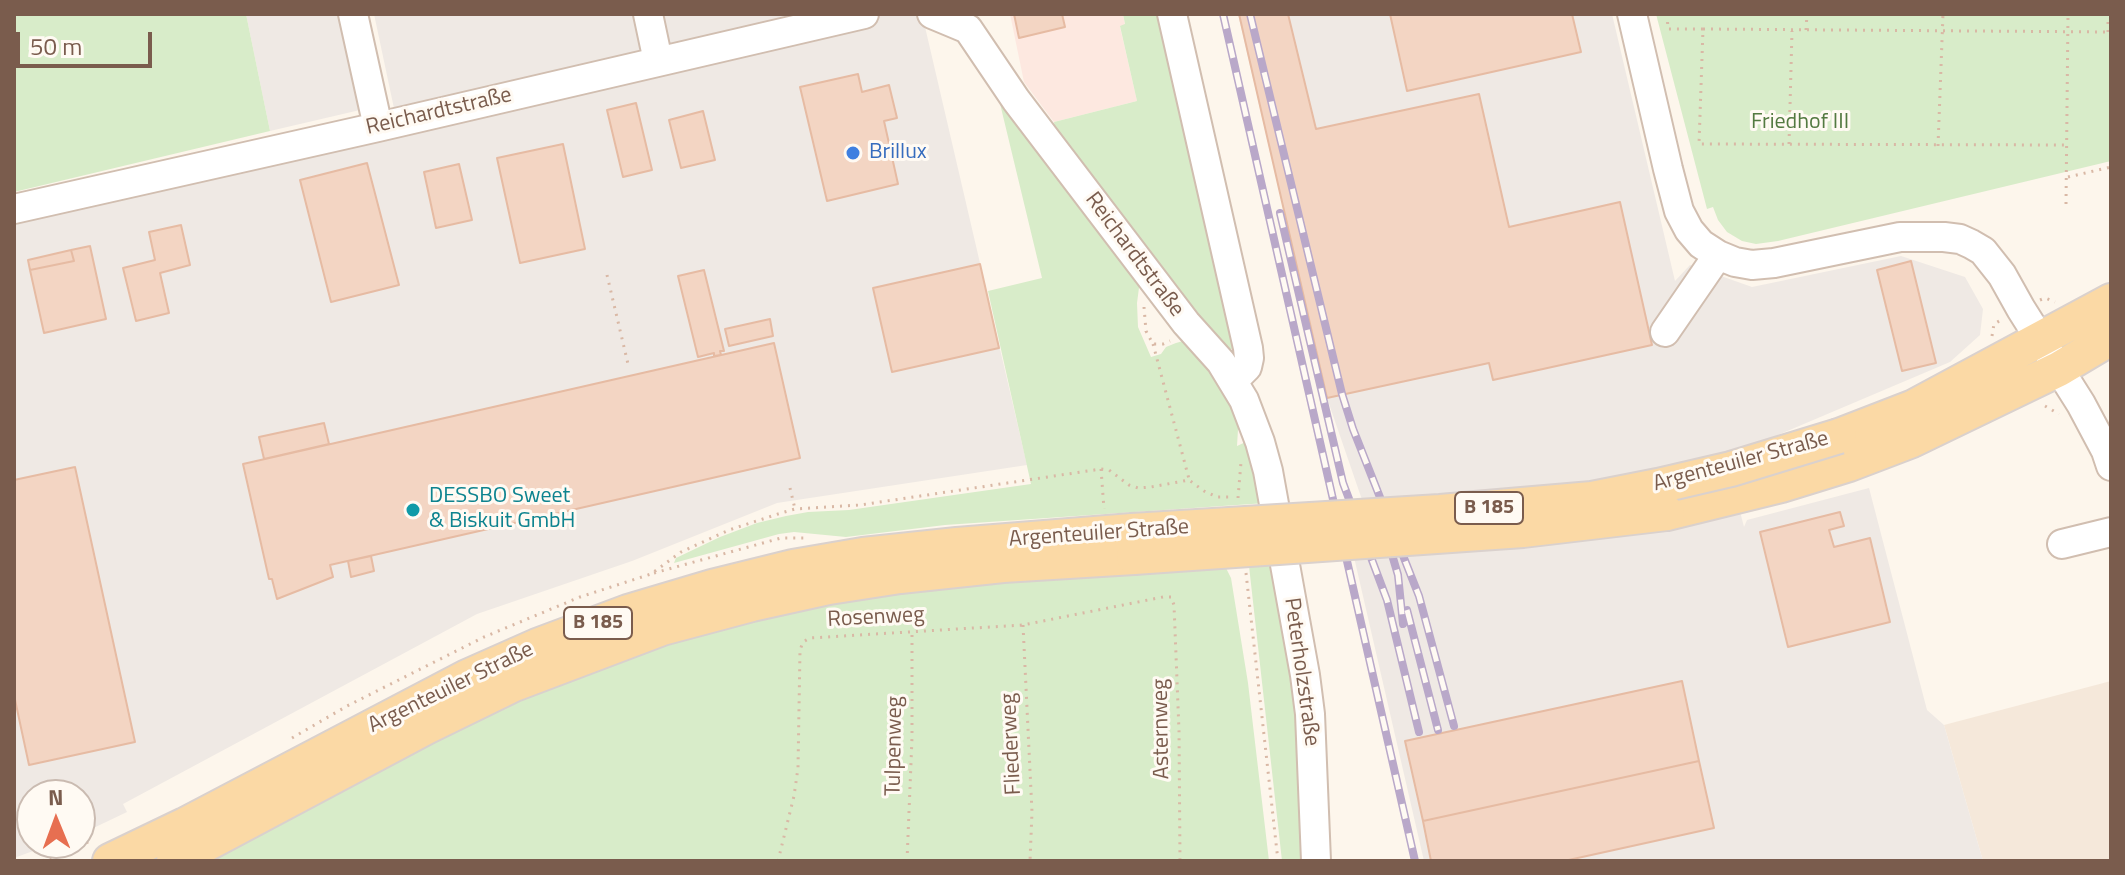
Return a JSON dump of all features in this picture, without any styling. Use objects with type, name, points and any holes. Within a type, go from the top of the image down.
[{"type":"main road","name":"Argenteuiler Straße","points":[[110,861],[467,677],[537,646],[628,612],[739,580],[863,555],[957,545],[1124,535],[1523,530],[1667,513],[1728,500],[1844,450],[1914,407],[2111,301]]},
{"type":"main road","name":"Argenteuiler Straße","points":[[1844,450],[1912,440],[2059,369],[2111,338]]},
{"type":"main road","name":"Argenteuiler Straße","points":[[174,861],[502,690],[662,628],[829,587],[1003,565],[1124,535]]},
{"type":"street","points":[[353,14],[378,127]]},
{"type":"street","points":[[648,14],[658,61]]},
{"type":"street","name":"Reichardtstraße","points":[[932,14],[971,21],[1025,113],[1186,323],[1234,380],[1260,442],[1280,532]]},
{"type":"street","points":[[1172,14],[1248,348],[1247,367],[1234,380]]},
{"type":"street","points":[[1632,14],[1679,211],[1701,244],[1718,255],[1752,265],[1900,237],[1960,239],[1983,251],[2002,275],[2059,369],[2094,428],[2111,466]]},
{"type":"street","name":"Reichardtstraße","points":[[14,209],[859,15]]},
{"type":"street","points":[[1665,332],[1718,255]]},
{"type":"street","name":"Peterholzstraße","points":[[1280,532],[1310,714],[1316,861]]},
{"type":"street","points":[[2062,544],[2111,532]]},
{"type":"path","points":[[1667,14],[1668,29],[2068,33],[2109,32],[2108,14]]},
{"type":"path","points":[[1806,30],[1807,14]]},
{"type":"path","points":[[1938,146],[1943,14]]},
{"type":"path","points":[[2066,204],[2068,14]]},
{"type":"path","points":[[1703,29],[1699,144],[2067,145]]},
{"type":"path","points":[[1789,144],[1792,30]]},
{"type":"path","points":[[2066,177],[2111,167]]},
{"type":"path","points":[[607,275],[628,364]]},
{"type":"path","points":[[1153,344],[1189,480]]},
{"type":"path","points":[[2041,404],[2063,417]]},
{"type":"path","points":[[1238,498],[1241,457]]},
{"type":"path","points":[[1101,469],[1124,535]]},
{"type":"path","points":[[790,488],[795,509]]},
{"type":"path","points":[[1246,574],[1278,861]]},
{"type":"path","name":"Rosenweg","points":[[778,861],[798,768],[800,650],[803,642],[810,638],[1023,625],[1171,597]]},
{"type":"path","name":"Asternweg","points":[[1171,597],[1174,605],[1179,731],[1180,861]]},
{"type":"path","name":"Fliederweg","points":[[1023,625],[1032,812],[1030,861]]},
{"type":"path","name":"Tulpenweg","points":[[907,861],[912,632]]},
{"type":"shaded area","points":[[246,14],[340,14],[360,110],[270,131]]},
{"type":"shaded area","points":[[374,14],[922,14],[1027,465],[777,503],[632,561],[477,614],[123,804],[127,812],[96,827],[96,779],[16,779],[14,858],[14,224],[399,132]]},
{"type":"shaded area","points":[[1010,14],[1123,14],[1125,25],[1120,27],[1137,101],[1054,122],[1024,82]]},
{"type":"shaded area","points":[[1238,14],[1612,14],[1675,281],[1690,265],[1752,287],[1901,256],[1965,277],[1983,309],[1980,335],[1950,362],[1726,457],[1744,527],[1747,520],[1869,488],[1927,710],[1944,725],[1983,861],[1424,861],[1348,531],[1370,523],[1327,398]]},
{"type":"shaded area","points":[[2111,681],[2111,861],[1983,861],[1944,725]]},
{"type":"green space","points":[[14,14],[246,14],[270,131],[14,192]]},
{"type":"green space","points":[[1123,14],[1165,14],[1237,342],[1230,351],[1193,312],[1239,413],[1237,446],[1250,440],[1266,503],[945,525],[846,537],[794,532],[674,563],[676,558],[720,537],[786,516],[1031,484],[988,291],[1042,278],[996,87],[1140,280],[1138,327],[1151,357],[1183,341],[1191,346],[1056,139],[1054,122],[1137,101],[1120,26],[1125,24]]},
{"type":"green space","name":"Friedhof III","points":[[1656,14],[2111,14],[2111,161],[1778,241],[1756,244],[1742,241],[1727,232],[1713,207],[1707,209]]},
{"type":"green space","points":[[1277,564],[1298,682],[1306,861],[1282,861],[1249,566]]},
{"type":"green space","points":[[1225,566],[1231,578],[1248,683],[1269,861],[202,861],[434,739],[437,741],[551,686],[658,646],[727,626],[874,597],[976,584]]},
{"type":"building","points":[[1014,14],[1062,14],[1065,27],[1019,38]]},
{"type":"building","points":[[1239,14],[1288,14],[1316,129],[1479,94],[1509,227],[1620,202],[1652,345],[1493,380],[1489,363],[1327,398]]},
{"type":"building","points":[[1390,14],[1572,14],[1581,52],[1407,91]]},
{"type":"building","name":"Brillux","points":[[858,74],[862,92],[889,85],[897,118],[884,121],[898,184],[827,201],[800,87]]},
{"type":"building","points":[[636,103],[652,170],[623,177],[607,110]]},
{"type":"building","points":[[703,111],[715,160],[681,168],[669,120]]},
{"type":"building","points":[[563,144],[585,249],[520,263],[497,158]]},
{"type":"building","points":[[367,163],[399,285],[331,302],[300,180]]},
{"type":"building","points":[[459,164],[472,220],[436,228],[424,172]]},
{"type":"building","points":[[181,225],[190,265],[160,273],[169,313],[136,321],[123,268],[155,260],[149,232]]},
{"type":"building","points":[[90,246],[106,319],[44,333],[30,270],[74,261],[71,250]]},
{"type":"building","points":[[71,250],[74,261],[30,270],[28,260]]},
{"type":"building","points":[[1911,261],[1936,363],[1902,371],[1877,270]]},
{"type":"building","points":[[980,264],[999,348],[892,372],[873,288]]},
{"type":"building","points":[[704,270],[724,351],[720,351],[721,355],[714,356],[714,353],[698,357],[678,276]]},
{"type":"building","points":[[770,319],[773,336],[729,346],[725,329]]},
{"type":"building","name":"DESSBO Sweet & Biskuit GmbH","points":[[774,343],[800,458],[330,565],[333,577],[277,599],[272,579],[269,579],[243,464]]},
{"type":"building","points":[[324,423],[329,444],[264,459],[259,437]]},
{"type":"building","points":[[75,467],[135,742],[29,765],[14,695],[14,480]]},
{"type":"building","points":[[1840,512],[1844,526],[1829,530],[1834,547],[1870,538],[1890,622],[1788,647],[1760,532]]},
{"type":"building","points":[[371,556],[374,571],[351,577],[348,561]]},
{"type":"building","points":[[1682,681],[1699,761],[1423,821],[1405,741]]},
{"type":"building","points":[[1699,761],[1714,828],[1564,861],[1431,861],[1423,821]]},
{"type":"railway","points":[[1223,14],[1415,861]]},
{"type":"railway","points":[[1250,14],[1342,394],[1419,596],[1454,726]]},
{"type":"railway","points":[[1280,213],[1343,483],[1387,600],[1419,732]]},
{"type":"railway","points":[[1388,541],[1398,575],[1403,624]]},
{"type":"railway","points":[[1407,610],[1438,730]]},
{"type":"place","name":"Brillux","points":[[853,153]]},
{"type":"place","name":"DESSBO Sweet & Biskuit GmbH","points":[[413,510]]}]
